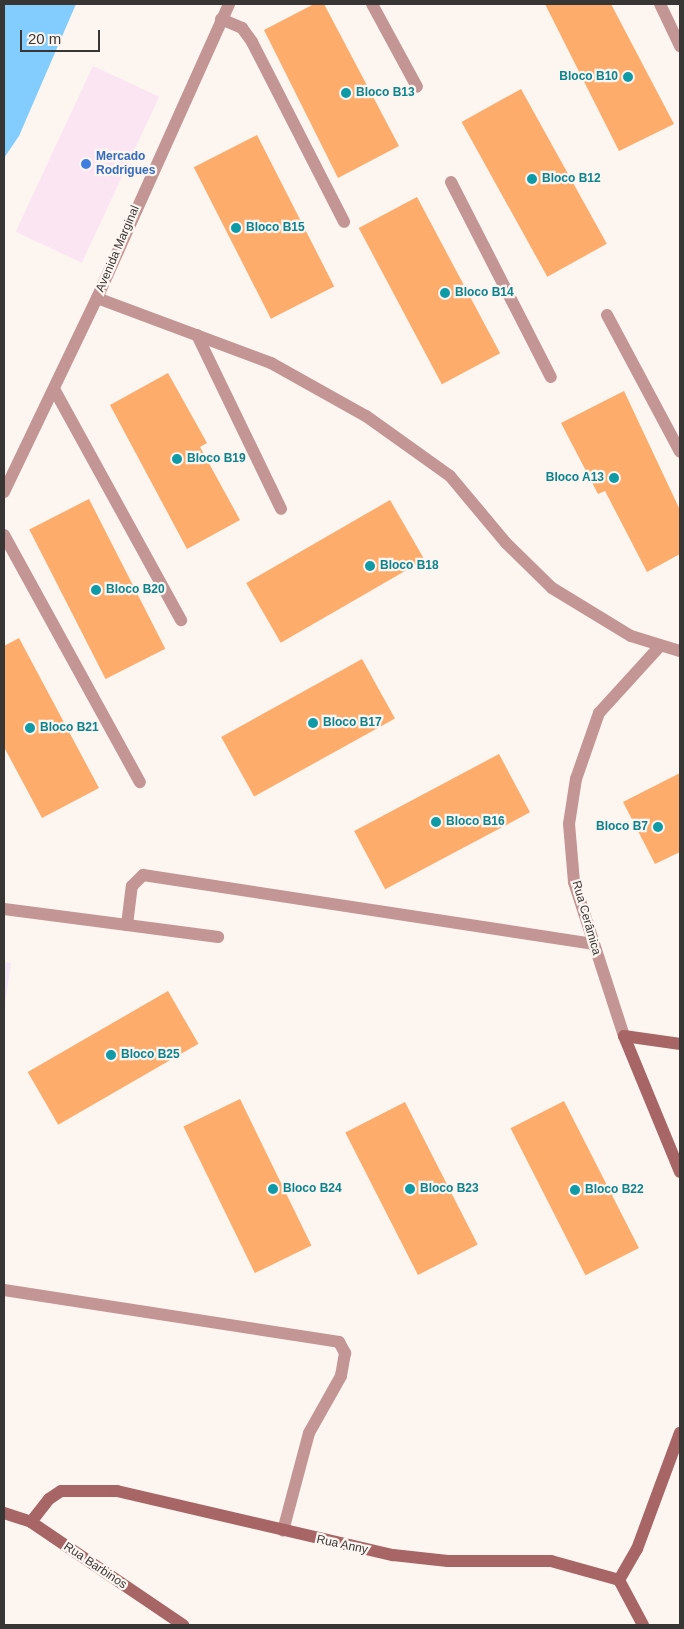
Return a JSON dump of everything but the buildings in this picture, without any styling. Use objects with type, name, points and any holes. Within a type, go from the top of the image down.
[{"type":"street","name":"Avenida Marginal","points":[[4,492],[97,298],[228,4]]},
{"type":"street","points":[[372,4],[417,87]]},
{"type":"street","points":[[660,4],[680,46]]},
{"type":"street","points":[[221,19],[242,28],[252,42],[344,222]]},
{"type":"street","points":[[450,182],[551,377]]},
{"type":"street","points":[[97,298],[271,363],[366,416],[450,476],[506,543],[552,588],[631,636],[680,651]]},
{"type":"street","points":[[607,315],[680,452]]},
{"type":"street","points":[[197,335],[280,509]]},
{"type":"street","points":[[54,389],[181,620]]},
{"type":"street","points":[[4,535],[140,782]]},
{"type":"street","name":"Rua Cerâmica","points":[[660,646],[599,713],[576,778],[569,824],[574,882],[593,944],[624,1036],[680,1172]]},
{"type":"street","points":[[127,925],[132,886],[143,875],[593,944]]},
{"type":"street","points":[[4,908],[218,937]]},
{"type":"street","points":[[624,1036],[680,1044]]},
{"type":"street","points":[[4,1290],[338,1342],[345,1353],[341,1376],[309,1433],[283,1531]]},
{"type":"street","points":[[643,1625],[619,1580],[637,1550],[680,1433]]},
{"type":"street","name":"Rua Anny","points":[[31,1522],[49,1499],[61,1491],[83,1489],[117,1491],[393,1555],[448,1561],[551,1561],[619,1580]]},
{"type":"street","name":"Rua Barbinos","points":[[4,1513],[31,1522],[183,1625]]},
{"type":"shaded area","name":"Mercado Rodrigues","points":[[93,66],[159,97],[82,263],[16,232]]},
{"type":"shaded area","points":[[4,962],[11,963],[4,1010]]},
{"type":"water","points":[[4,4],[76,4],[19,136],[4,158]]},
{"type":"place","name":"Bloco B10","points":[[628,77]]},
{"type":"place","name":"Bloco B13","points":[[346,93]]},
{"type":"place","name":"Mercado Rodrigues","points":[[86,164]]},
{"type":"place","name":"Bloco B12","points":[[532,179]]},
{"type":"place","name":"Bloco B15","points":[[236,228]]},
{"type":"place","name":"Bloco B14","points":[[445,293]]},
{"type":"place","name":"Bloco B19","points":[[177,459]]},
{"type":"place","name":"Bloco A13","points":[[614,478]]},
{"type":"place","name":"Bloco B18","points":[[370,566]]},
{"type":"place","name":"Bloco B20","points":[[96,590]]},
{"type":"place","name":"Bloco B17","points":[[313,723]]},
{"type":"place","name":"Bloco B21","points":[[30,728]]},
{"type":"place","name":"Bloco B16","points":[[436,822]]},
{"type":"place","name":"Bloco B7","points":[[658,827]]},
{"type":"place","name":"Bloco B25","points":[[111,1055]]},
{"type":"place","name":"Bloco B24","points":[[273,1189]]},
{"type":"place","name":"Bloco B23","points":[[410,1189]]},
{"type":"place","name":"Bloco B22","points":[[575,1190]]}]
